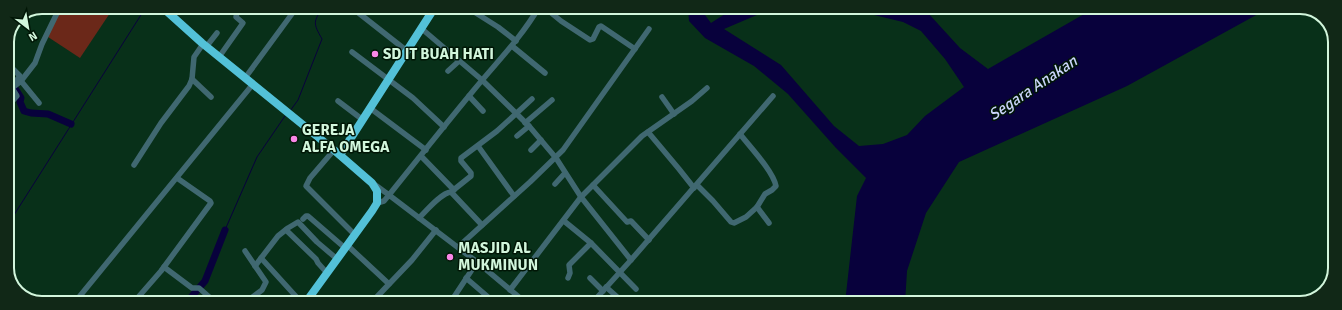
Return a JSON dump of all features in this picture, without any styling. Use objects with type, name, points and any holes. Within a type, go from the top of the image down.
[{"type":"highway","points":[[170,14],[219,57],[337,153],[372,183],[377,191],[377,203],[310,296]]},
{"type":"highway","points":[[337,153],[363,120],[431,14]]},
{"type":"street","points":[[14,86],[21,81],[35,63],[42,44],[57,14]]},
{"type":"street","points":[[219,57],[243,23],[236,17],[236,14]]},
{"type":"street","points":[[246,78],[291,14]]},
{"type":"street","points":[[360,14],[407,51]]},
{"type":"street","points":[[477,14],[498,27],[545,72]]},
{"type":"street","points":[[377,203],[384,200],[389,195],[482,80],[514,43],[535,14]]},
{"type":"street","points":[[552,14],[590,40],[593,39],[598,27],[601,26],[635,48]]},
{"type":"street","points":[[422,28],[482,80],[527,124],[556,158],[581,197],[631,260]]},
{"type":"street","points":[[458,247],[556,158],[593,110],[649,29]]},
{"type":"street","points":[[134,165],[161,123],[185,93],[192,80],[194,57],[218,33]]},
{"type":"street","points":[[352,52],[413,98],[444,127]]},
{"type":"street","points":[[448,71],[459,61]]},
{"type":"street","points":[[14,71],[20,77],[14,86]]},
{"type":"street","points":[[192,80],[211,97]]},
{"type":"street","points":[[21,81],[40,103]]},
{"type":"street","points":[[80,296],[253,84]]},
{"type":"street","points":[[14,86],[17,96],[14,99]]},
{"type":"street","points":[[510,290],[581,197],[638,140],[692,101],[707,88]]},
{"type":"street","points":[[469,96],[483,111]]},
{"type":"street","points":[[598,296],[649,240],[773,96]]},
{"type":"street","points":[[662,97],[674,114]]},
{"type":"street","points":[[419,218],[441,197],[452,191],[471,176],[471,173],[460,160],[532,99]]},
{"type":"street","points":[[517,136],[552,100]]},
{"type":"street","points":[[338,101],[363,120]]},
{"type":"street","points":[[370,108],[426,150]]},
{"type":"street","points":[[648,132],[695,187],[732,223],[738,222],[746,217],[757,207],[765,194],[776,186],[772,175],[740,134]]},
{"type":"street","points":[[531,150],[541,140]]},
{"type":"street","points":[[478,146],[514,196]]},
{"type":"street","points":[[337,153],[310,178],[306,186],[355,235]]},
{"type":"street","points":[[421,156],[482,225]]},
{"type":"street","points":[[554,184],[565,173]]},
{"type":"street","points":[[139,296],[164,267],[211,202],[177,178]]},
{"type":"street","points":[[372,183],[478,262],[517,296]]},
{"type":"street","points":[[593,185],[627,222],[631,221],[649,240]]},
{"type":"street","points":[[757,207],[769,223]]},
{"type":"street","points":[[303,219],[308,216],[346,246],[389,284]]},
{"type":"street","points":[[564,221],[592,243],[636,289]]},
{"type":"street","points":[[255,266],[276,238],[286,230],[299,223],[317,242],[337,259]]},
{"type":"street","points":[[286,230],[316,259],[327,273]]},
{"type":"street","points":[[378,296],[412,260],[436,230]]},
{"type":"street","points":[[568,278],[570,273],[569,265],[592,243]]},
{"type":"street","points":[[245,251],[266,282],[262,290],[254,296]]},
{"type":"street","points":[[261,258],[296,296]]},
{"type":"street","points":[[454,296],[478,262]]},
{"type":"street","points":[[164,267],[192,288],[199,288],[208,296]]},
{"type":"street","points":[[466,278],[488,296]]},
{"type":"street","points":[[590,278],[614,296]]},
{"type":"shaded area","points":[[58,14],[109,14],[80,58],[45,35]]},
{"type":"water","name":"Segara Anakan","points":[[688,14],[704,14],[711,23],[725,14],[759,14],[724,29],[781,65],[834,126],[859,146],[883,144],[907,135],[925,116],[964,87],[945,59],[921,31],[903,22],[870,14],[929,14],[960,48],[988,69],[1084,14],[1258,14],[1127,86],[959,162],[926,213],[907,271],[905,296],[846,296],[857,196],[866,178],[836,148],[788,94],[754,66],[705,38],[689,21]]},
{"type":"waterway","points":[[14,215],[142,14]]},
{"type":"waterway","points":[[290,111],[298,100],[322,39],[315,23],[318,14]]},
{"type":"waterway","points":[[14,87],[21,98],[20,102],[24,111],[48,114],[71,124]]},
{"type":"waterway","points":[[225,230],[257,157],[285,116]]},
{"type":"waterway","points":[[192,296],[205,281],[225,230]]},
{"type":"place","name":"SD IT BUAH HATI","points":[[375,54]]},
{"type":"place","name":"GEREJA ALFA OMEGA","points":[[294,139]]},
{"type":"place","name":"MASJID AL MUKMINUN","points":[[450,257]]}]
